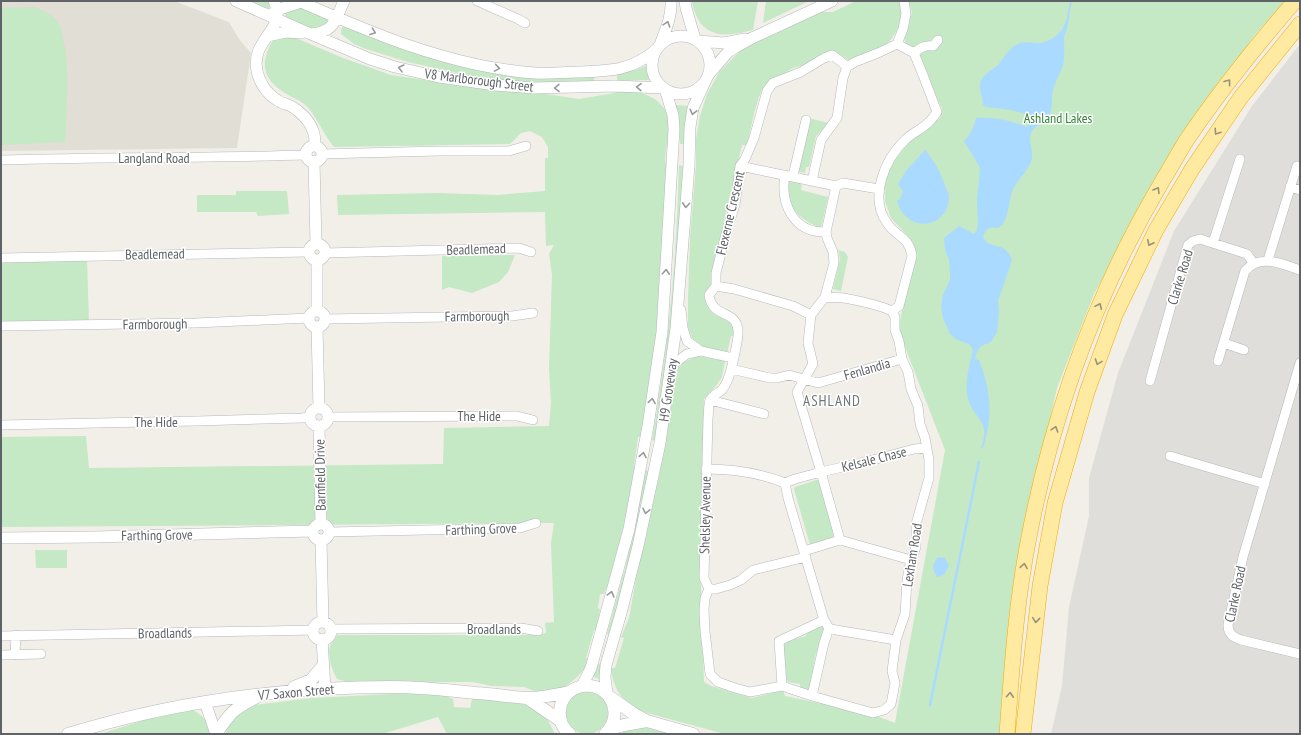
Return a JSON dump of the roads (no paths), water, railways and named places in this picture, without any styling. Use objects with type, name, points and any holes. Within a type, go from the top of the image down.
[{"type":"highway","points":[[1008,734],[1017,611],[1028,539],[1044,466],[1068,387],[1096,313],[1143,214],[1190,136],[1229,81],[1295,1]]},
{"type":"highway","points":[[1023,734],[1040,586],[1056,499],[1087,392],[1115,315],[1156,230],[1192,169],[1241,97],[1296,29]]},
{"type":"main road","points":[[216,734],[234,709],[270,694],[312,680],[323,666]]},
{"type":"main road","points":[[582,686],[591,685],[600,688],[634,714],[647,721],[694,734]]},
{"type":"main road","name":"V7 Saxon Street","points":[[68,734],[144,714],[205,702],[270,694],[325,689],[392,687],[428,688],[527,698],[552,696],[569,692],[582,686]]},
{"type":"main road","points":[[568,733],[561,721],[560,713],[564,698],[569,692]]},
{"type":"main road","points":[[608,731],[614,721],[615,713],[614,704],[609,695]]},
{"type":"main road","name":"V7 Saxon Street","points":[[527,698],[561,721]]},
{"type":"main road","points":[[608,731],[624,724],[647,721]]},
{"type":"street","name":"V8 Marlborough Street","points":[[236,1],[274,12],[308,34],[395,67],[459,80],[495,85],[535,88],[615,86],[664,88]]},
{"type":"street","points":[[319,408],[315,319],[320,257],[310,257],[312,248],[315,154],[314,132],[310,125],[293,108],[276,100],[267,92],[257,73],[256,60],[258,49],[264,39],[263,32],[274,12],[301,2],[321,1]]},
{"type":"street","points":[[264,39],[286,32],[308,34],[327,31],[331,27],[344,1]]},
{"type":"street","points":[[477,1],[525,23]]},
{"type":"street","points":[[671,1],[672,9],[652,63],[653,70],[654,76],[664,88],[672,92],[686,94],[693,92],[707,78],[728,52],[752,38],[832,1]]},
{"type":"street","points":[[685,1],[696,40]]},
{"type":"street","points":[[812,180],[821,140],[837,118],[843,78],[847,67],[897,44],[903,29],[906,14],[904,1]]},
{"type":"street","name":"V8 Marlborough Street","points":[[301,2],[336,18],[404,44],[465,62],[496,68],[536,73],[616,70],[631,66],[647,58],[658,48]]},
{"type":"street","points":[[336,18],[334,25],[338,38],[354,52]]},
{"type":"street","points":[[658,48],[667,40],[676,36],[686,36],[696,40],[704,46],[708,52],[710,67],[707,78]]},
{"type":"street","points":[[696,40],[724,43],[752,38]]},
{"type":"street","points":[[914,53],[920,48],[933,46],[938,40]]},
{"type":"street","points":[[825,297],[833,299],[842,298],[880,305],[892,311],[899,306],[912,256],[911,248],[906,241],[894,232],[886,223],[879,200],[879,189],[895,150],[905,140],[929,122],[937,112],[914,53],[897,44]]},
{"type":"street","name":"Flexerne Crescent","points":[[716,286],[716,274],[735,205],[740,166],[752,145],[761,118],[766,96],[773,83],[801,72],[824,58],[832,55],[847,67]]},
{"type":"street","name":"H9 Groveway","points":[[609,695],[605,677],[606,665],[636,553],[660,444],[680,286],[689,166],[690,127],[693,108],[707,78]]},
{"type":"street","name":"H9 Groveway","points":[[582,686],[591,668],[629,529],[646,439],[662,332],[674,129],[674,115],[664,88]]},
{"type":"street","points":[[806,120],[783,191],[785,201],[791,214],[799,223],[808,229],[826,232]]},
{"type":"street","name":"Langland Road","points":[[1,160],[89,157],[140,158],[440,151],[509,151],[526,146]]},
{"type":"street","name":"Clarke Road","points":[[1213,243],[1240,159]]},
{"type":"street","points":[[740,166],[836,186],[843,183],[879,189]]},
{"type":"street","points":[[1268,260],[1296,166]]},
{"type":"street","points":[[836,186],[826,232],[833,252],[834,263],[825,297],[811,315],[808,343],[813,364],[797,392],[840,540]]},
{"type":"street","points":[[1290,187],[1300,190]]},
{"type":"street","name":"Clarke Road","points":[[1150,381],[1188,245],[1193,241],[1200,239],[1248,254],[1254,264]]},
{"type":"street","name":"Beadlemead","points":[[1,258],[312,248]]},
{"type":"street","name":"Beadlemead","points":[[320,257],[519,248],[531,252]]},
{"type":"street","points":[[1218,361],[1245,271],[1250,265],[1268,260],[1300,270]]},
{"type":"street","points":[[680,286],[683,328],[687,341],[701,351],[733,358]]},
{"type":"street","points":[[764,414],[710,400],[716,393],[722,390],[728,380],[738,331],[735,320],[714,308],[710,302],[709,295],[716,286],[734,289],[793,306],[811,315]]},
{"type":"street","name":"Lexham Road","points":[[797,690],[812,696],[873,713],[884,710],[891,704],[895,683],[892,671],[896,640],[905,614],[907,580],[911,560],[916,547],[916,524],[929,478],[929,460],[925,438],[920,424],[918,406],[911,389],[908,372],[902,359],[899,341],[895,330],[895,317],[892,311]]},
{"type":"street","name":"Farmborough","points":[[325,319],[512,316],[533,313]]},
{"type":"street","points":[[315,319],[322,325],[325,319]]},
{"type":"street","name":"Farmborough","points":[[1,326],[315,319]]},
{"type":"street","points":[[1224,343],[1244,350]]},
{"type":"street","points":[[671,366],[687,354],[701,351]]},
{"type":"street","name":"Fenlandia","points":[[731,369],[770,378],[789,375],[818,383],[902,359]]},
{"type":"street","name":"Clarke Road","points":[[1300,363],[1243,557],[1228,629],[1230,634],[1235,638],[1300,654]]},
{"type":"street","name":"Shelsley Avenue","points":[[710,400],[706,469],[704,578],[709,589],[704,610],[710,674],[718,682],[750,692],[782,686],[797,690]]},
{"type":"street","points":[[319,408],[324,410],[328,417],[326,422],[319,426],[314,424],[310,416],[314,410],[319,408]]},
{"type":"street","name":"The Hide","points":[[1,425],[197,422],[302,418],[310,416]]},
{"type":"street","name":"The Hide","points":[[328,417],[517,416],[533,420]]},
{"type":"street","name":"Barnfield Drive","points":[[319,426],[321,524]]},
{"type":"street","name":"Kelsale Chase","points":[[785,483],[821,472],[914,449],[926,448]]},
{"type":"street","points":[[1170,456],[1265,484]]},
{"type":"street","points":[[706,469],[738,470],[785,483],[788,498],[827,624],[812,696]]},
{"type":"street","name":"Farthing Grove","points":[[329,532],[520,528],[536,523]]},
{"type":"street","points":[[316,525],[326,525],[329,532],[328,537],[321,540],[315,538],[312,531],[316,525]]},
{"type":"street","name":"Farthing Grove","points":[[1,538],[102,537],[312,531]]},
{"type":"street","points":[[321,540],[327,626],[330,635],[322,639],[317,638],[314,630],[316,625],[327,626]]},
{"type":"street","points":[[709,589],[716,589],[730,585],[741,580],[753,570],[805,554],[840,540],[911,560]]},
{"type":"street","points":[[827,624],[836,630],[896,640]]},
{"type":"street","points":[[782,686],[779,641],[827,624]]},
{"type":"street","name":"Broadlands","points":[[327,626],[521,628],[538,631]]},
{"type":"street","name":"Broadlands","points":[[1,636],[314,630]]},
{"type":"street","points":[[15,655],[16,635]]},
{"type":"street","points":[[322,639],[325,689]]},
{"type":"street","points":[[1,655],[41,654]]},
{"type":"street","points":[[205,702],[216,734]]},
{"type":"water","points":[[1070,1],[1072,1],[1064,37],[1064,62],[1053,90],[1050,114],[1046,120],[1031,133],[1030,139],[1032,158],[1012,192],[1008,212],[1002,225],[998,228],[989,228],[985,232],[983,238],[990,244],[1006,250],[1012,260],[998,301],[999,310],[997,332],[991,342],[981,346],[975,359],[979,360],[983,371],[989,404],[986,437],[983,448],[981,448],[984,436],[983,425],[969,404],[967,392],[968,373],[973,349],[969,344],[957,340],[950,334],[943,318],[941,307],[943,295],[950,280],[949,260],[945,250],[944,238],[959,226],[974,234],[977,230],[977,200],[980,170],[964,141],[969,136],[976,118],[989,118],[1014,122],[1027,127],[1029,121],[1028,116],[1022,113],[986,107],[983,105],[980,86],[981,81],[985,75],[999,64],[1007,53],[1015,46],[1020,43],[1027,42],[1042,43],[1058,34],[1066,22]]},
{"type":"water","points":[[925,150],[942,177],[949,196],[947,207],[942,215],[935,221],[927,224],[918,223],[909,219],[902,212],[897,201],[900,199],[903,191],[898,184],[906,171]]},
{"type":"water","points":[[938,557],[945,558],[949,566],[944,575],[937,577],[933,567]]},
{"type":"waterway","points":[[930,705],[979,462]]},
{"type":"district","name":"ASHLAND","points":[[832,400]]},
{"type":"park label","name":"Ashland Lakes","points":[[1058,118]]}]
